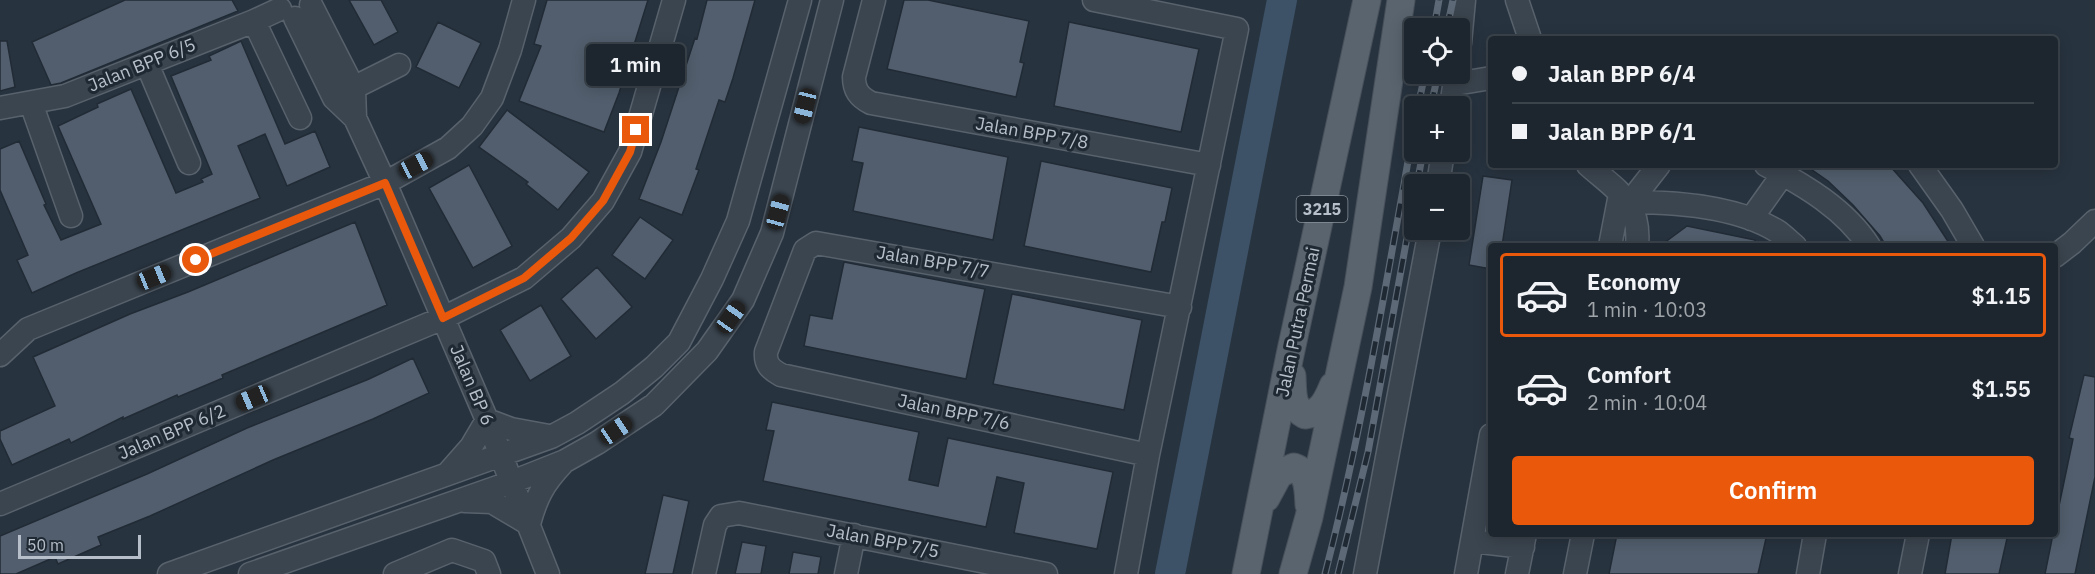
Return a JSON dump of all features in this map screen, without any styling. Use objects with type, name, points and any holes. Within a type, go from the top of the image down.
[{"type":"main road","name":"Jalan Putra Permai","points":[[1246,574],[1290,355],[1367,0]]},
{"type":"main road","name":"3215","points":[[1293,574],[1309,517],[1358,287],[1401,0]]},
{"type":"main road","points":[[1290,355],[1293,397],[1297,408],[1305,416],[1317,411],[1327,402],[1344,357]]},
{"type":"main road","points":[[1256,521],[1279,474],[1294,467],[1300,469],[1305,475],[1309,517]]},
{"type":"street","points":[[0,355],[28,329],[385,183],[448,148],[472,126],[492,98],[510,50],[524,0]]},
{"type":"street","name":"Jalan BPP 6/2","points":[[0,504],[443,318],[524,278],[571,238],[603,201],[630,152],[674,0]]},
{"type":"street","points":[[175,573],[551,437],[622,393],[654,367],[679,342],[712,279],[738,221],[800,0]]},
{"type":"street","points":[[250,574],[512,482],[565,460],[597,443],[654,405],[707,351],[743,300],[772,234],[832,0]]},
{"type":"street","name":"Jalan BPP 7/8","points":[[874,0],[854,77],[854,86],[858,94],[871,104],[1209,165]]},
{"type":"street","points":[[1094,0],[1237,28],[1125,574]]},
{"type":"street","points":[[1462,18],[1464,0]]},
{"type":"street","points":[[1517,0],[1529,36]]},
{"type":"street","points":[[295,6],[344,93],[399,65]]},
{"type":"street","name":"Jalan BPP 6/5","points":[[0,108],[64,96],[295,6]]},
{"type":"street","points":[[254,21],[300,118]]},
{"type":"street","points":[[147,64],[189,163]]},
{"type":"street","points":[[1470,79],[1488,78]]},
{"type":"street","name":"Jalan BP 6","points":[[344,93],[487,420],[548,574]]},
{"type":"street","points":[[31,103],[71,216]]},
{"type":"street","points":[[1591,168],[1625,198],[1636,218],[1637,243]]},
{"type":"street","points":[[1611,243],[1625,198],[1656,168]]},
{"type":"street","points":[[1922,168],[1952,210],[1971,243]]},
{"type":"street","points":[[1751,219],[1775,170],[1808,188],[1830,205],[1849,222],[1865,243]]},
{"type":"street","points":[[1625,198],[1691,204],[1751,219],[1777,231],[1791,243]]},
{"type":"street","points":[[2058,254],[2095,221]]},
{"type":"street","points":[[1365,574],[1428,240]]},
{"type":"street","name":"Jalan BPP 7/7","points":[[765,361],[766,352],[805,250],[816,243],[1180,307]]},
{"type":"street","name":"Jalan BPP 7/6","points":[[765,361],[772,370],[781,375],[1148,454]]},
{"type":"street","points":[[447,474],[471,447],[487,420],[511,429],[551,437]]},
{"type":"street","points":[[1466,574],[1488,452]]},
{"type":"street","points":[[454,501],[492,502],[529,524],[536,501],[546,481],[565,460]]},
{"type":"street","name":"Jalan BPP 7/5","points":[[704,574],[715,525],[721,516],[739,513],[854,536],[997,569],[1046,574]]},
{"type":"street","points":[[846,574],[854,536]]},
{"type":"street","points":[[1575,574],[1582,537]]},
{"type":"street","points":[[1808,574],[1814,537]]},
{"type":"street","points":[[1910,574],[1917,537]]},
{"type":"street","points":[[1472,541],[1524,540],[1517,574]]},
{"type":"street","points":[[395,574],[452,550],[486,568]]},
{"type":"building","points":[[125,0],[232,0],[238,11],[61,83],[51,85],[32,42]]},
{"type":"building","points":[[349,0],[381,0],[398,32],[374,45]]},
{"type":"building","points":[[547,0],[648,0],[619,93],[604,132],[519,101],[541,46],[534,44]]},
{"type":"building","points":[[707,0],[755,0],[725,102],[719,100],[696,169],[699,170],[682,215],[639,199],[661,142],[695,38],[697,39]]},
{"type":"building","points":[[904,0],[928,0],[1029,21],[1020,62],[1024,63],[1016,97],[887,69]]},
{"type":"building","points":[[438,22],[481,43],[459,88],[416,67]]},
{"type":"building","points":[[1069,22],[1199,49],[1181,132],[1054,106]]},
{"type":"building","points":[[0,41],[7,41],[15,87],[0,91]]},
{"type":"building","points":[[241,41],[285,144],[315,131],[330,167],[287,186],[265,134],[238,146],[260,198],[32,293],[17,260],[28,255],[0,190],[0,149],[19,141],[46,204],[44,205],[61,240],[101,224],[58,126],[98,107],[97,104],[131,89],[176,193],[203,182],[201,179],[212,174],[171,76],[211,60],[209,56]]},
{"type":"building","points":[[507,110],[589,172],[558,210],[526,184],[528,182],[479,147]]},
{"type":"building","points":[[859,127],[1008,157],[993,240],[853,211],[863,163],[852,161]]},
{"type":"building","points":[[1041,161],[1172,188],[1151,272],[1024,246]]},
{"type":"building","points":[[469,165],[512,246],[473,268],[429,188]]},
{"type":"building","points":[[1809,168],[1892,168],[1923,203],[1949,243],[1884,243],[1853,205],[1828,181]]},
{"type":"building","points":[[1483,176],[1512,180],[1502,243],[1488,243],[1488,268],[1469,265]]},
{"type":"building","points":[[640,217],[673,240],[645,279],[612,255]]},
{"type":"building","points":[[355,222],[387,305],[222,375],[223,378],[123,419],[123,417],[71,443],[69,439],[12,465],[0,439],[0,431],[55,406],[33,357],[130,314]]},
{"type":"building","points":[[1687,226],[1755,240],[1755,243],[1664,243]]},
{"type":"building","points":[[844,262],[985,289],[966,379],[804,346],[810,315],[832,319]]},
{"type":"building","points":[[597,267],[632,307],[596,339],[561,299]]},
{"type":"building","points":[[1012,294],[1142,320],[1124,410],[993,384]]},
{"type":"building","points":[[541,305],[571,356],[530,381],[500,330]]},
{"type":"building","points":[[413,358],[429,393],[98,537],[101,545],[58,564],[55,557],[16,574],[0,574],[0,536],[147,474],[247,428],[369,379]]},
{"type":"building","points":[[2084,375],[2095,377],[2095,477],[2075,574],[2045,574],[2052,537],[2058,537],[2058,511],[2073,439],[2069,438]]},
{"type":"building","points":[[772,402],[919,432],[909,480],[938,486],[948,438],[1113,472],[1097,549],[1014,533],[1024,483],[997,477],[986,527],[763,481],[774,431],[766,430]]},
{"type":"building","points":[[663,495],[689,501],[673,574],[645,574]]},
{"type":"building","points":[[1616,537],[1766,537],[1758,574],[1609,574]]},
{"type":"building","points":[[1951,537],[2007,537],[1999,574],[1945,574]]},
{"type":"building","points":[[742,542],[766,546],[761,574],[735,574]]},
{"type":"building","points":[[793,552],[821,557],[818,574],[789,574]]},
{"type":"waterway","points":[[1170,574],[1282,0]]},
{"type":"railway","points":[[1436,18],[1439,0]]},
{"type":"railway","points":[[1449,18],[1453,0]]},
{"type":"railway","points":[[1420,96],[1423,84]]},
{"type":"railway","points":[[1433,96],[1436,84]]},
{"type":"railway","points":[[1325,574],[1363,408],[1408,162]]},
{"type":"railway","points":[[1419,174],[1421,162]]},
{"type":"railway","points":[[1338,574],[1368,452],[1407,240]]},
{"type":"route","points":[[196,260],[385,183],[443,318],[524,278],[571,238],[603,201],[630,152],[636,130]]}]
